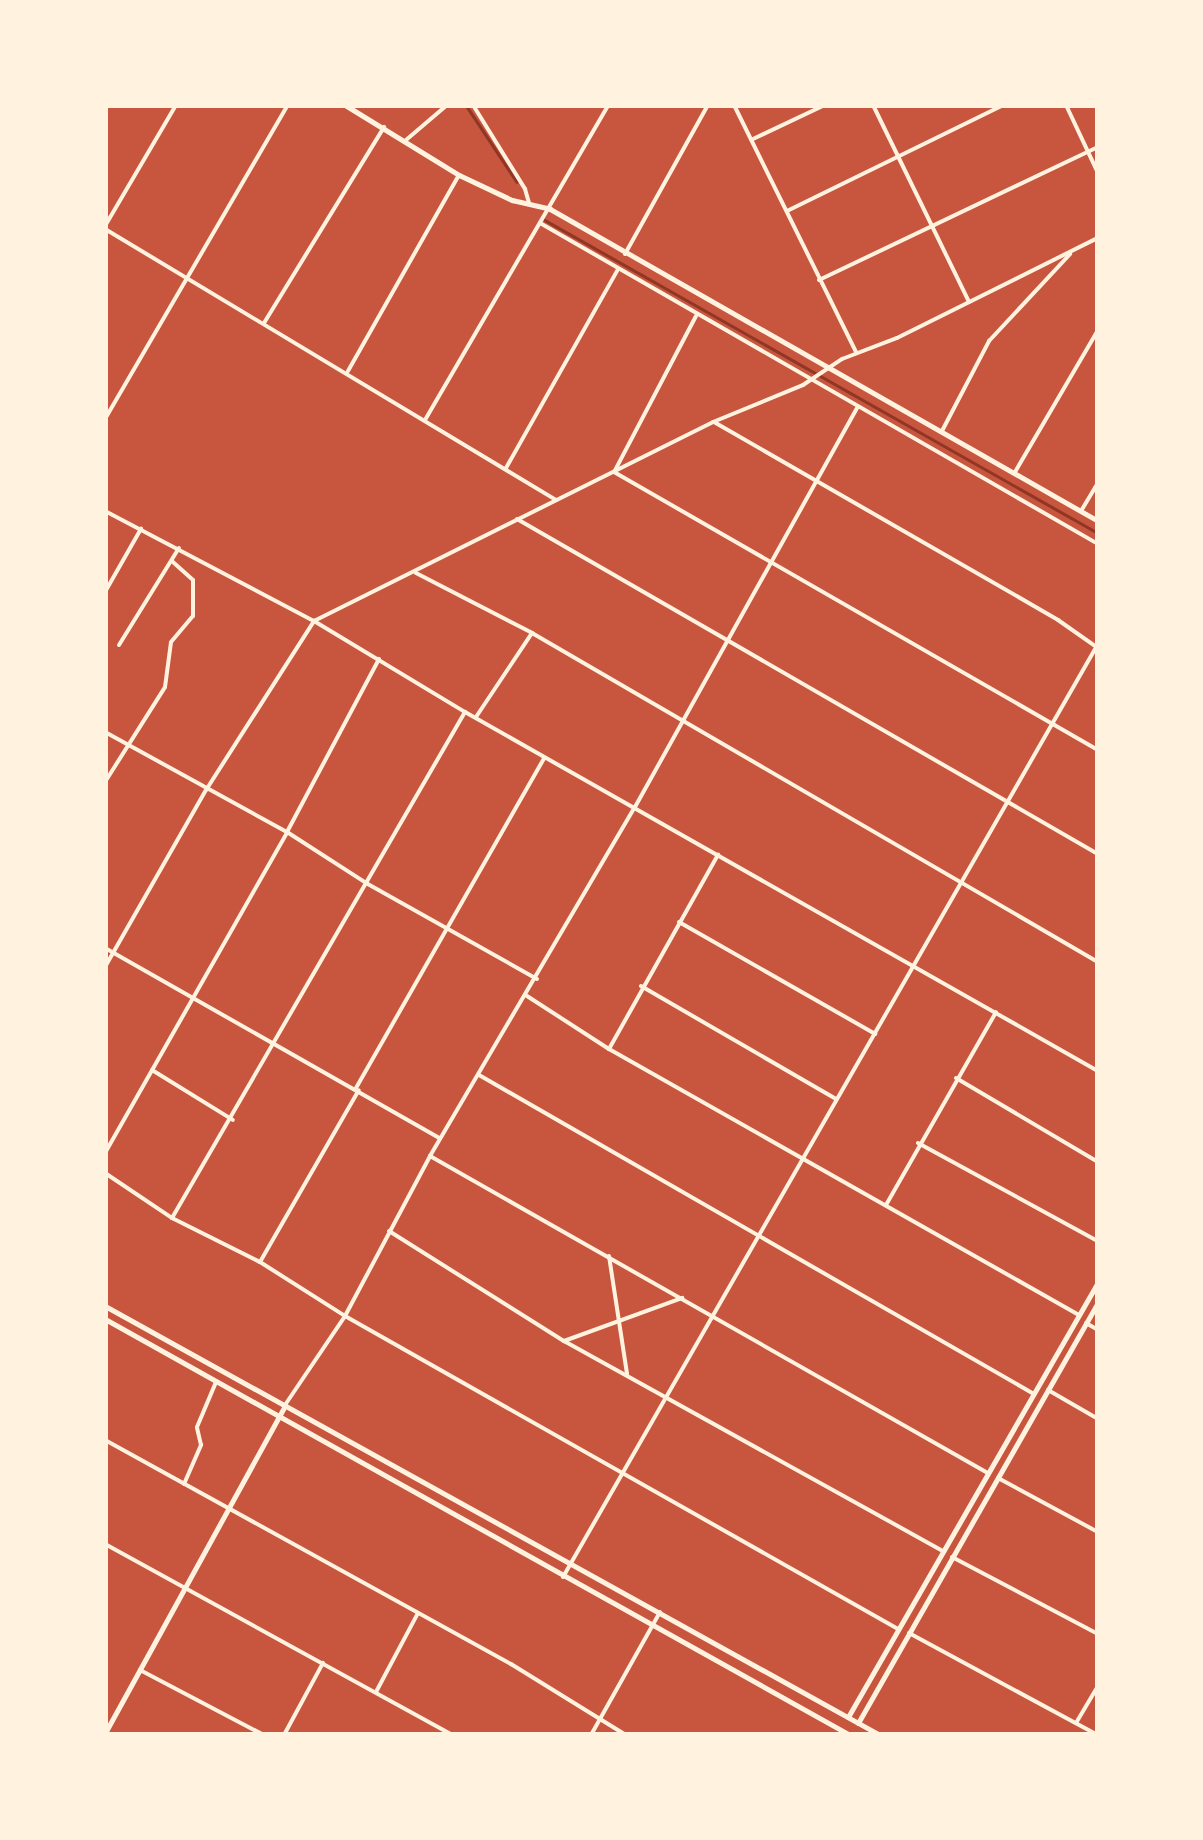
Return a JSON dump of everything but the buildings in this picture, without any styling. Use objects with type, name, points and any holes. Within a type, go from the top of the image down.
[{"type":"street","points":[[176,105],[105,227],[556,500]]},
{"type":"street","points":[[105,420],[288,105]]},
{"type":"street","points":[[345,105],[459,176],[550,209],[1098,521]]},
{"type":"street","points":[[406,140],[447,105]]},
{"type":"street","points":[[473,105],[525,189],[529,203]]},
{"type":"street","points":[[424,420],[608,105]]},
{"type":"street","points":[[625,254],[708,105]]},
{"type":"street","points":[[734,105],[856,354]]},
{"type":"street","points":[[751,140],[825,105]]},
{"type":"street","points":[[873,105],[969,302]]},
{"type":"street","points":[[786,212],[1003,105]]},
{"type":"street","points":[[1066,105],[1098,173]]},
{"type":"street","points":[[264,323],[384,128]]},
{"type":"street","points":[[819,280],[1098,147]]},
{"type":"street","points":[[347,373],[459,176]]},
{"type":"street","points":[[540,224],[1098,544]]},
{"type":"street","points":[[105,967],[206,790],[314,620],[713,422],[813,379],[827,368],[1098,238]]},
{"type":"street","points":[[942,431],[988,341],[1074,250]]},
{"type":"street","points":[[506,468],[618,269]]},
{"type":"street","points":[[614,472],[696,316]]},
{"type":"street","points":[[1014,472],[1098,330]]},
{"type":"street","points":[[105,1733],[285,1406],[345,1316],[430,1156],[537,979],[858,407]]},
{"type":"street","points":[[563,1577],[1098,646],[713,422]]},
{"type":"street","points":[[614,472],[1098,750]]},
{"type":"street","points":[[1081,512],[1098,483]]},
{"type":"street","points":[[105,511],[314,620],[544,758],[1098,1070]]},
{"type":"street","points":[[516,518],[1098,854]]},
{"type":"street","points":[[105,592],[140,528]]},
{"type":"street","points":[[119,645],[180,547]]},
{"type":"street","points":[[105,782],[165,687],[171,642],[194,616],[193,580],[173,562]]},
{"type":"street","points":[[416,572],[532,633],[1098,962]]},
{"type":"street","points":[[475,718],[532,633]]},
{"type":"street","points":[[105,1152],[287,832],[379,659]]},
{"type":"street","points":[[172,1218],[233,1120],[465,712]]},
{"type":"street","points":[[105,732],[287,832],[366,883],[537,979]]},
{"type":"street","points":[[260,1262],[544,758]]},
{"type":"street","points":[[609,1049],[718,855]]},
{"type":"street","points":[[679,922],[875,1034]]},
{"type":"street","points":[[105,948],[442,1139]]},
{"type":"street","points":[[641,986],[836,1099]]},
{"type":"street","points":[[527,996],[609,1049],[1079,1315]]},
{"type":"street","points":[[886,1206],[918,1143],[996,1012]]},
{"type":"street","points":[[152,1070],[233,1120]]},
{"type":"street","points":[[479,1076],[1034,1394]]},
{"type":"street","points":[[956,1078],[1098,1162]]},
{"type":"street","points":[[918,1143],[1098,1242]]},
{"type":"street","points":[[430,1156],[988,1473]]},
{"type":"street","points":[[105,1174],[172,1218],[260,1262],[345,1316],[898,1629]]},
{"type":"street","points":[[390,1230],[564,1340],[943,1551]]},
{"type":"street","points":[[609,1255],[627,1374]]},
{"type":"street","points":[[848,1717],[1098,1282]]},
{"type":"street","points":[[564,1340],[682,1298]]},
{"type":"street","points":[[858,1723],[1098,1302]]},
{"type":"street","points":[[105,1306],[880,1735]]},
{"type":"street","points":[[105,1319],[850,1735]]},
{"type":"street","points":[[1086,1323],[1098,1330]]},
{"type":"street","points":[[184,1484],[201,1446],[197,1427],[216,1382]]},
{"type":"street","points":[[1048,1390],[1098,1419]]},
{"type":"street","points":[[105,1440],[418,1613],[626,1735]]},
{"type":"street","points":[[998,1478],[1098,1532]]},
{"type":"street","points":[[105,1544],[452,1735]]},
{"type":"street","points":[[952,1557],[1098,1634]]},
{"type":"street","points":[[591,1735],[660,1612]]},
{"type":"street","points":[[376,1692],[418,1613]]},
{"type":"street","points":[[909,1633],[1098,1735]]},
{"type":"street","points":[[284,1735],[322,1662]]},
{"type":"street","points":[[140,1670],[264,1735]]},
{"type":"street","points":[[1076,1723],[1098,1686]]},
{"type":"waterway","points":[[466,105],[517,182]]},
{"type":"waterway","points":[[545,220],[1098,533]]}]
